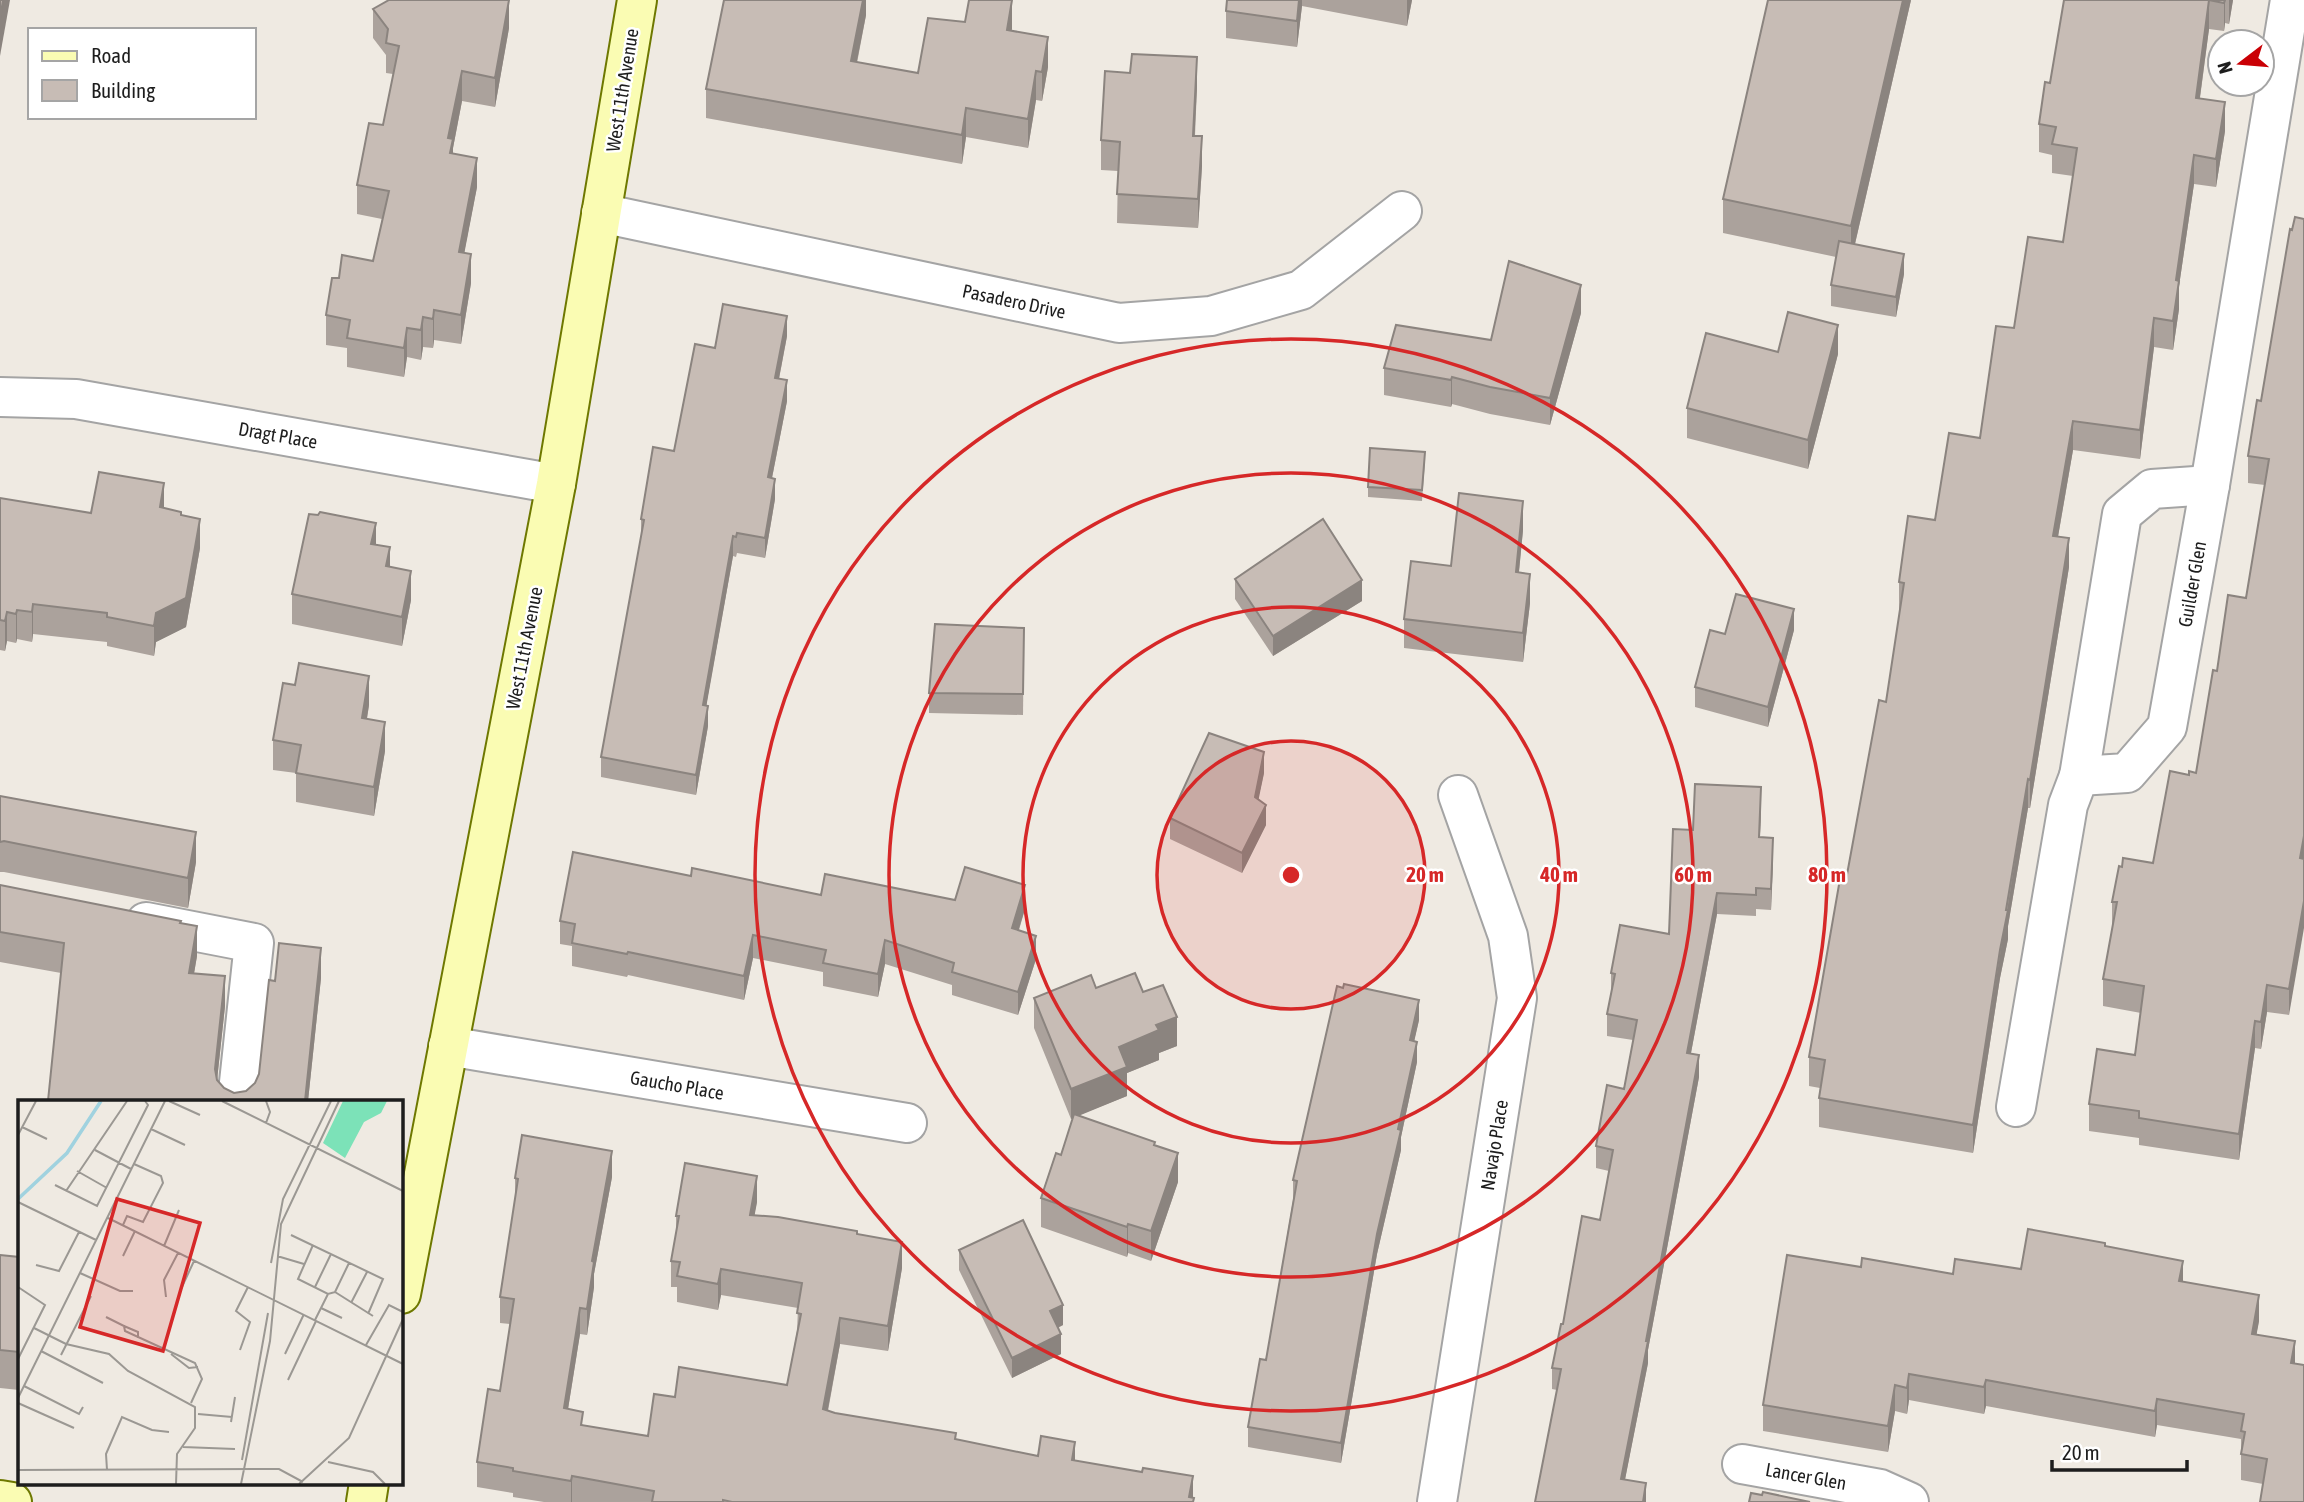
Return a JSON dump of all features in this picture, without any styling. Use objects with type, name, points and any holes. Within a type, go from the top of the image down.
[{"type":"street","name":"West 11th Avenue","points":[[402,1282],[556,484],[637,0]]},
{"type":"street","name":"Guilder Glen","points":[[2079,776],[2127,774],[2167,727],[2290,0]]},
{"type":"street","name":"Pasadero Drive","points":[[601,213],[1119,323],[1211,316],[1301,290],[1402,211]]},
{"type":"street","name":"Dragt Place","points":[[0,397],[76,399],[556,484]]},
{"type":"street","points":[[2017,1107],[2068,805],[2079,776],[2122,514],[2152,489],[2210,485]]},
{"type":"street","name":"Navajo Place","points":[[1437,1502],[1517,998],[1507,936],[1458,795]]},
{"type":"street","points":[[107,914],[254,943],[237,1100]]},
{"type":"street","name":"Gaucho Place","points":[[448,1046],[906,1124]]},
{"type":"street","name":"Lancer Glen","points":[[1742,1464],[1880,1489],[1909,1502]]},
{"type":"street","points":[[366,1502],[369,1484]]},
{"type":"street","points":[[0,1500],[12,1502]]},
{"type":"building","points":[[389,0],[509,0],[495,78],[462,71],[448,138],[453,139],[450,153],[477,158],[459,252],[471,254],[461,315],[434,310],[433,319],[423,317],[421,330],[407,328],[404,348],[347,338],[350,320],[326,315],[332,278],[339,278],[342,255],[373,261],[389,191],[357,185],[369,123],[383,125],[399,46],[386,43],[388,29],[373,9]]},
{"type":"building","points":[[724,0],[863,0],[851,61],[918,73],[928,18],[965,22],[969,0],[1012,0],[1007,30],[1048,37],[1042,72],[1036,71],[1028,119],[966,108],[962,135],[706,89]]},
{"type":"building","points":[[1227,0],[1299,0],[1297,21],[1226,11]]},
{"type":"building","points":[[1768,0],[1903,0],[1851,226],[1723,199]]},
{"type":"building","points":[[2064,0],[2209,0],[2196,98],[2225,102],[2216,159],[2194,155],[2176,280],[2179,281],[2173,321],[2154,318],[2140,430],[2073,421],[2053,536],[2069,538],[2006,910],[1973,1125],[1819,1098],[1825,1060],[1809,1057],[1840,879],[1846,880],[1879,700],[1886,702],[1904,583],[1899,582],[1908,516],[1935,520],[1949,433],[1980,438],[1996,326],[2014,328],[2028,237],[2063,242],[2077,148],[2052,144],[2056,127],[2039,124],[2045,82],[2050,83]]},
{"type":"building","points":[[1132,54],[1197,57],[1193,136],[1202,136],[1198,199],[1117,194],[1120,142],[1101,140],[1105,71],[1130,73]]},
{"type":"building","points":[[2295,217],[2304,219],[2304,836],[2300,858],[2304,859],[2304,901],[2289,989],[2267,985],[2261,1022],[2255,1021],[2239,1134],[2139,1118],[2139,1111],[2089,1104],[2097,1049],[2135,1055],[2144,986],[2103,979],[2117,902],[2112,902],[2119,866],[2122,867],[2123,858],[2153,863],[2170,771],[2189,775],[2189,771],[2196,773],[2213,670],[2217,671],[2228,595],[2246,598],[2269,459],[2248,456],[2257,400],[2261,401],[2290,229],[2292,230]]},
{"type":"building","points":[[1839,241],[1904,254],[1896,297],[1831,285]]},
{"type":"building","points":[[1509,261],[1581,285],[1550,398],[1452,377],[1451,380],[1384,368],[1396,325],[1491,340]]},
{"type":"building","points":[[723,304],[787,316],[775,378],[787,380],[768,477],[775,479],[765,538],[737,533],[736,537],[733,536],[703,705],[708,706],[696,775],[601,757],[644,520],[641,519],[653,447],[674,451],[695,344],[715,348]]},
{"type":"building","points":[[1788,312],[1838,325],[1808,440],[1687,408],[1706,333],[1778,352]]},
{"type":"building","points":[[1370,448],[1425,452],[1422,490],[1368,487]]},
{"type":"building","points":[[99,472],[164,483],[160,507],[200,519],[186,598],[156,613],[154,626],[107,617],[107,613],[33,604],[32,612],[7,612],[5,621],[0,620],[0,498],[91,513]]},
{"type":"building","points":[[1459,493],[1523,501],[1516,572],[1530,574],[1523,633],[1404,619],[1411,561],[1451,566]]},
{"type":"building","points":[[320,512],[376,523],[371,544],[390,547],[386,566],[411,571],[402,617],[292,594],[309,514],[318,515]]},
{"type":"building","points":[[1323,519],[1362,580],[1273,636],[1235,579]]},
{"type":"building","points":[[1736,594],[1794,609],[1768,707],[1695,687],[1710,630],[1725,634]]},
{"type":"building","points":[[935,624],[1024,628],[1023,694],[929,693]]},
{"type":"building","points":[[299,663],[369,676],[362,718],[385,722],[374,787],[296,773],[301,745],[273,740],[283,683],[295,685]]},
{"type":"building","points":[[1209,733],[1264,752],[1255,797],[1266,805],[1242,853],[1170,818]]},
{"type":"building","points":[[1695,784],[1761,787],[1759,837],[1773,838],[1771,889],[1756,888],[1756,895],[1717,893],[1687,1053],[1699,1055],[1621,1479],[1646,1483],[1643,1502],[1535,1502],[1561,1369],[1552,1368],[1563,1324],[1582,1216],[1600,1220],[1613,1150],[1596,1146],[1607,1085],[1624,1089],[1637,1020],[1607,1014],[1615,974],[1611,973],[1620,925],[1669,934],[1673,829],[1693,830]]},
{"type":"building","points":[[0,796],[196,832],[188,878],[0,842]]},
{"type":"building","points":[[573,852],[691,876],[692,868],[821,895],[825,874],[955,900],[965,867],[1025,885],[1012,928],[1036,936],[1018,992],[952,972],[954,963],[885,940],[878,974],[823,963],[826,950],[753,935],[744,976],[572,943],[575,924],[560,921]]},
{"type":"building","points":[[0,885],[197,926],[189,973],[225,976],[215,1069],[217,1080],[224,1088],[234,1093],[246,1091],[255,1083],[259,1074],[269,980],[275,981],[279,943],[321,948],[305,1100],[48,1100],[64,943],[0,932]]},
{"type":"building","points":[[1135,973],[1143,992],[1163,985],[1177,1017],[1156,1025],[1159,1030],[1119,1047],[1127,1067],[1071,1089],[1034,998],[1091,975],[1096,988]]},
{"type":"building","points":[[1344,984],[1419,1000],[1410,1040],[1417,1042],[1398,1129],[1401,1130],[1377,1234],[1341,1443],[1248,1427],[1260,1359],[1266,1360],[1297,1181],[1293,1180],[1337,986],[1343,988]]},
{"type":"building","points":[[1074,1114],[1155,1142],[1154,1145],[1178,1153],[1151,1231],[1128,1224],[1127,1227],[1041,1198],[1056,1153],[1061,1155]]},
{"type":"building","points":[[522,1135],[612,1151],[592,1261],[587,1309],[580,1308],[564,1408],[583,1412],[581,1425],[648,1436],[654,1394],[675,1397],[679,1367],[787,1385],[801,1314],[797,1313],[802,1283],[721,1269],[718,1284],[677,1276],[680,1262],[671,1261],[685,1163],[757,1176],[750,1215],[778,1217],[857,1231],[857,1234],[902,1242],[888,1326],[840,1318],[823,1409],[956,1433],[955,1439],[1038,1456],[1041,1436],[1075,1442],[1072,1460],[1142,1472],[1143,1468],[1193,1476],[1189,1497],[1194,1498],[1193,1502],[652,1502],[654,1491],[572,1476],[571,1481],[477,1462],[488,1389],[500,1391],[514,1299],[500,1297]]},
{"type":"building","points":[[1023,1220],[1063,1305],[1050,1311],[1061,1334],[1012,1358],[959,1250]]},
{"type":"building","points":[[2028,1229],[2183,1261],[2179,1281],[2259,1295],[2252,1334],[2295,1341],[2291,1363],[2304,1365],[2304,1502],[2260,1502],[2267,1459],[2241,1454],[2245,1432],[2241,1431],[2244,1414],[2157,1399],[2155,1411],[1986,1380],[1984,1387],[1909,1374],[1907,1388],[1895,1385],[1888,1426],[1763,1405],[1787,1255],[1861,1267],[1862,1258],[1953,1274],[1955,1259],[2021,1269]]},
{"type":"building","points":[[0,1255],[18,1257],[18,1352],[0,1350]]},
{"type":"building","points":[[1763,1492],[1810,1502],[1749,1502],[1751,1493],[1762,1495]]}]
